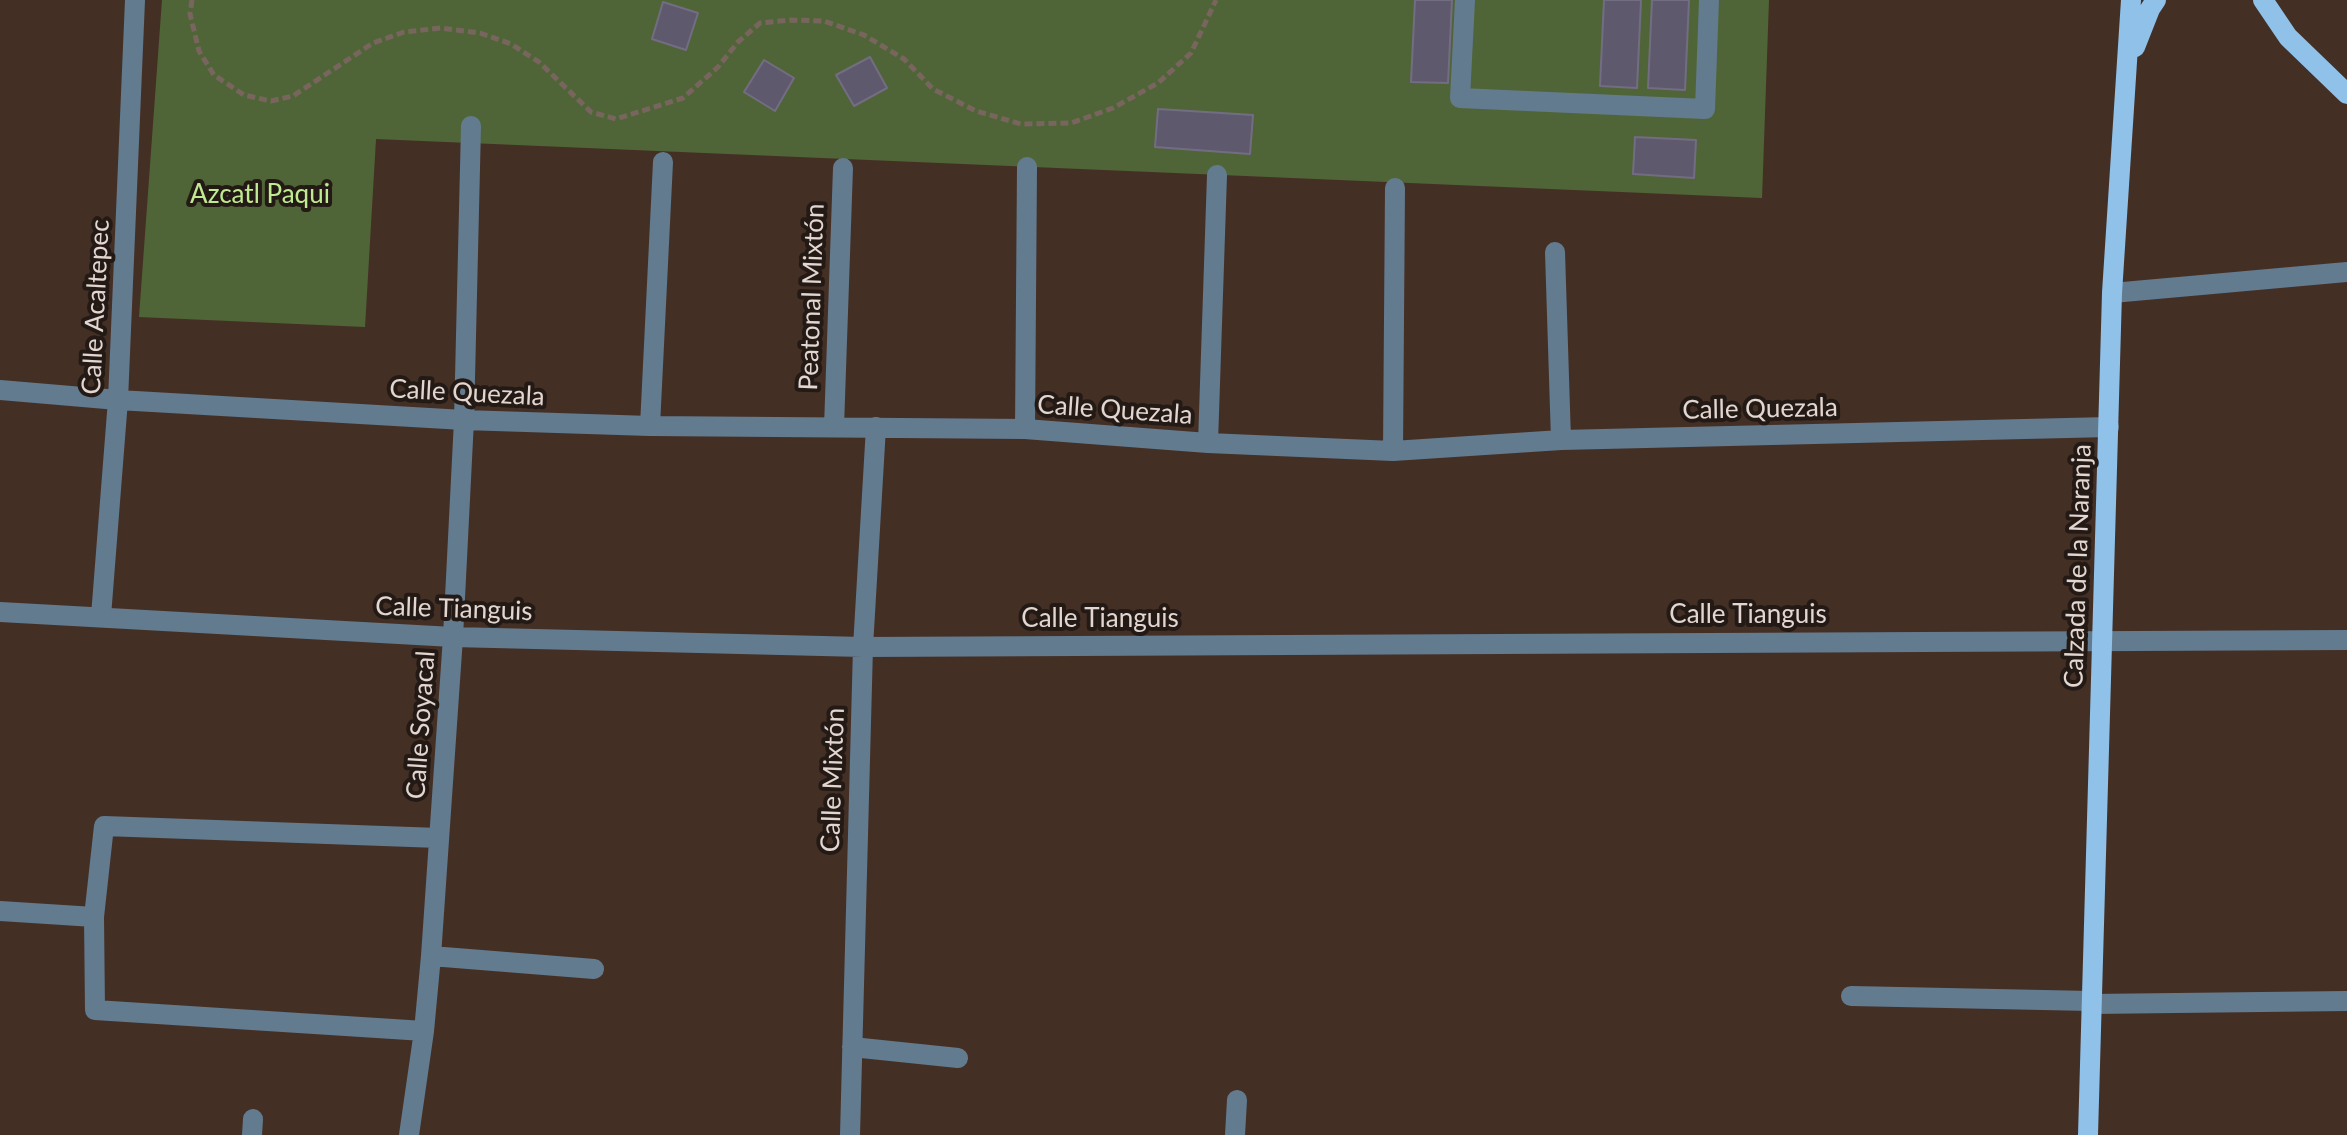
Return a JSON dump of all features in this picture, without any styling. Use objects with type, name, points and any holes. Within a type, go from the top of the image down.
[{"type":"main road","name":"Calzada de la Naranja","points":[[2088,1135],[2112,293],[2131,0]]},
{"type":"main road","points":[[2128,65],[2156,0]]},
{"type":"main road","points":[[2263,0],[2288,37],[2347,94]]},
{"type":"street","name":"Calle Acaltepec","points":[[101,616],[118,400],[135,0]]},
{"type":"street","points":[[1465,0],[1460,98],[1705,109],[1709,0]]},
{"type":"street","name":"Calle Soyacal","points":[[409,1135],[431,956],[453,637],[464,420],[471,126]]},
{"type":"street","points":[[650,426],[663,162]]},
{"type":"street","points":[[1025,429],[1027,167]]},
{"type":"street","name":"Peatonal Mixtón","points":[[834,427],[843,168]]},
{"type":"street","points":[[1208,443],[1217,175]]},
{"type":"street","points":[[1393,451],[1395,188]]},
{"type":"street","points":[[1555,252],[1561,440]]},
{"type":"street","points":[[2112,293],[2347,272]]},
{"type":"street","name":"Calle Quezala","points":[[0,390],[464,420],[650,426],[1025,429],[1208,443],[1393,451],[1561,440],[2109,427]]},
{"type":"street","name":"Calle Mixtón","points":[[850,1135],[863,647],[876,427]]},
{"type":"street","name":"Calle Tianguis","points":[[0,612],[453,637],[863,647],[2347,640]]},
{"type":"street","points":[[424,1031],[95,1010],[94,917],[104,826],[439,838]]},
{"type":"street","points":[[0,911],[94,917]]},
{"type":"street","points":[[431,956],[594,969]]},
{"type":"street","points":[[1851,996],[2091,1003],[2347,1001]]},
{"type":"street","points":[[852,1047],[958,1058]]},
{"type":"street","points":[[1235,1135],[1237,1100]]},
{"type":"path","points":[[192,0],[190,14],[199,51],[214,75],[244,95],[271,101],[293,96],[373,43],[404,32],[441,28],[480,33],[511,44],[539,62],[591,112],[616,119],[683,98],[760,23],[824,21],[864,35],[904,59],[933,89],[976,111],[1021,124],[1071,123],[1113,108],[1158,83],[1191,53],[1216,0]]},
{"type":"green space","name":"Azcatl Paqui","points":[[162,0],[1769,0],[1762,198],[376,139],[365,327],[139,317]]},
{"type":"building","points":[[1415,0],[1452,0],[1448,83],[1411,82]]},
{"type":"building","points":[[1604,0],[1641,0],[1637,88],[1600,86]]},
{"type":"building","points":[[1652,0],[1689,0],[1685,90],[1648,88]]},
{"type":"building","points":[[663,2],[698,13],[686,50],[652,39]]},
{"type":"building","points":[[870,57],[887,88],[854,106],[836,75]]},
{"type":"building","points":[[764,60],[794,78],[775,111],[744,92]]},
{"type":"building","points":[[1158,109],[1253,115],[1250,154],[1155,147]]},
{"type":"building","points":[[1635,137],[1696,140],[1694,178],[1633,174]]}]
